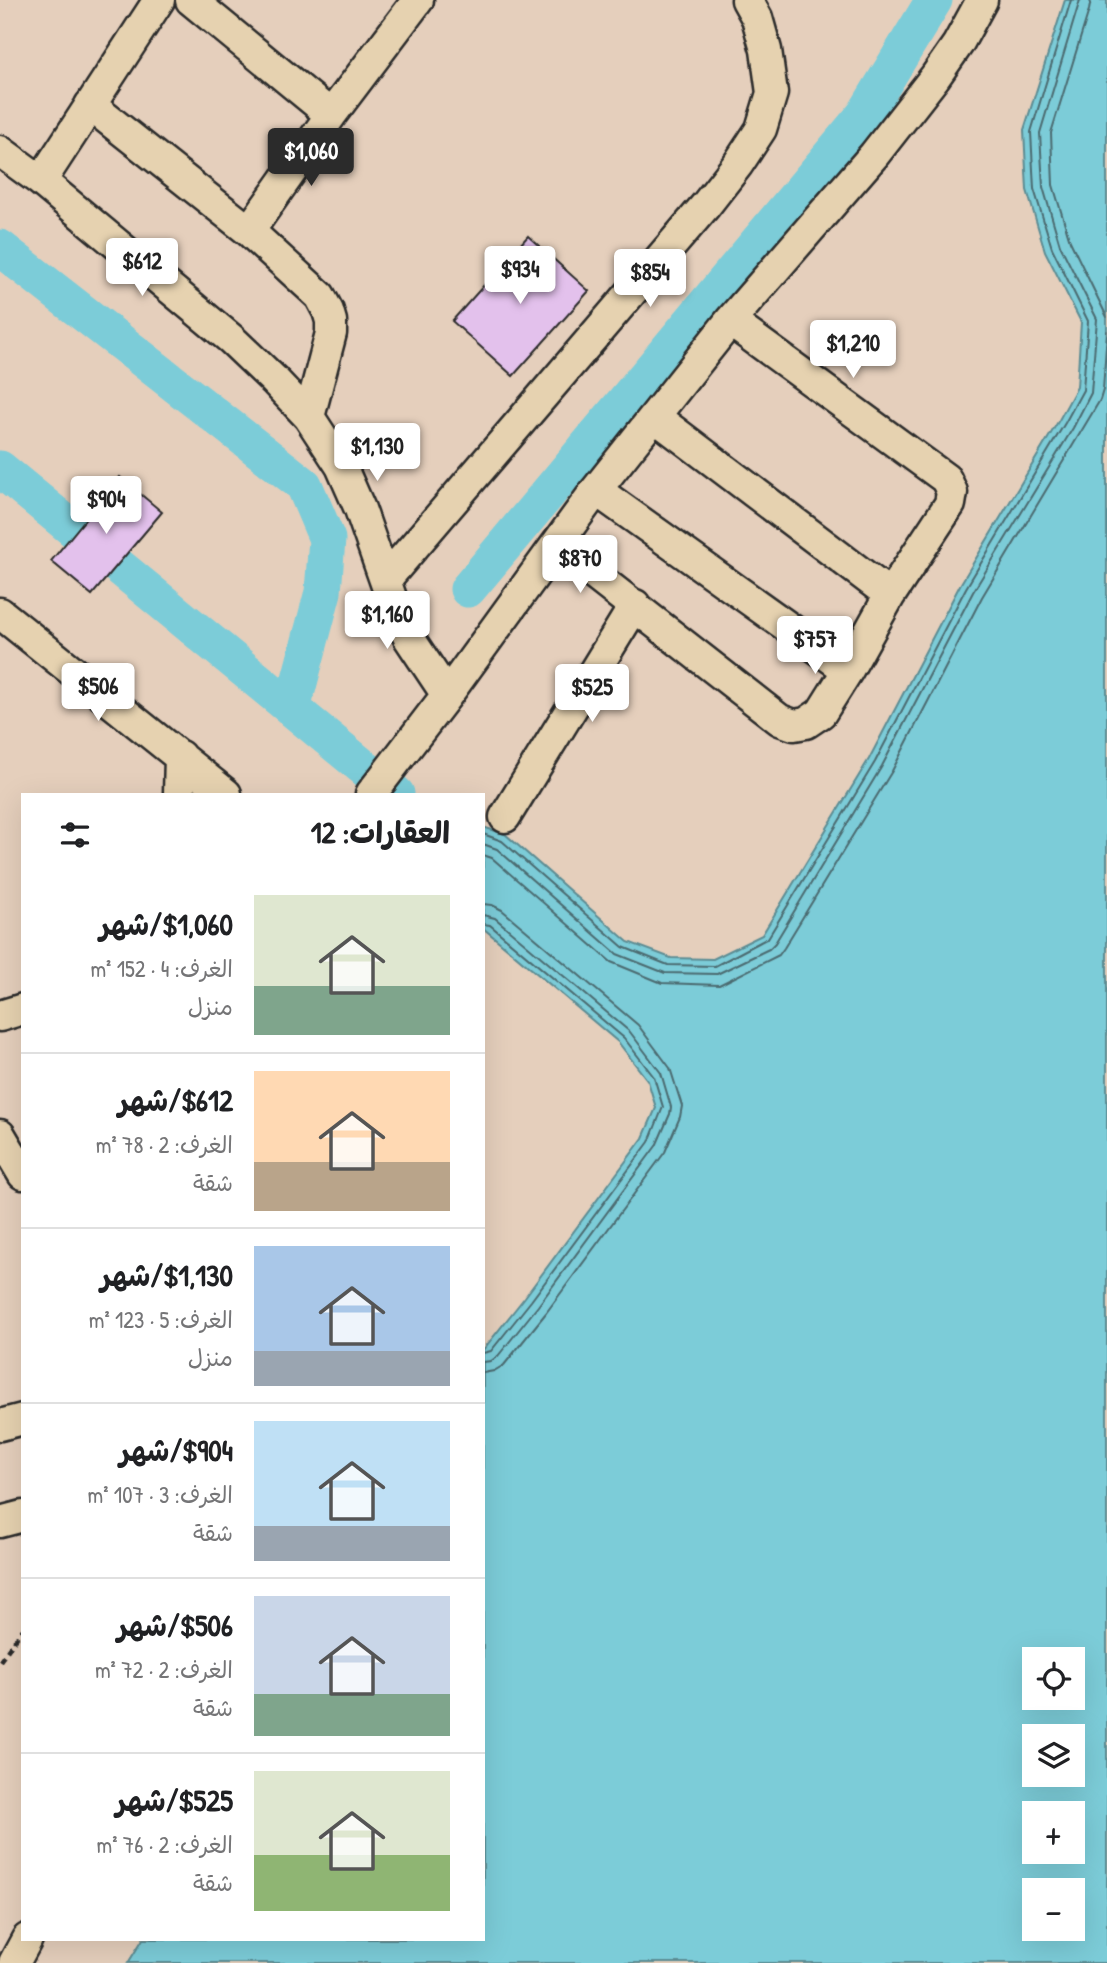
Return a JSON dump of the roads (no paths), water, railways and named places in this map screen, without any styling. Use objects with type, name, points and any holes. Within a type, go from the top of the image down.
[{"type":"street","points":[[41,181],[159,0]]},
{"type":"street","points":[[191,0],[331,115]]},
{"type":"street","points":[[249,231],[331,115],[418,0]]},
{"type":"street","points":[[386,579],[706,205],[761,129],[772,93],[766,50],[757,18],[747,0]]},
{"type":"street","points":[[372,793],[439,706],[596,490],[730,321],[882,145],[958,44],[982,0]]},
{"type":"street","points":[[90,105],[249,231],[320,296],[331,321],[329,346],[309,417]]},
{"type":"street","points":[[0,151],[41,181],[231,339],[309,417],[341,466],[360,509],[394,606],[439,706]]},
{"type":"street","points":[[556,545],[780,720],[794,725],[814,719],[821,713],[890,595],[950,504],[952,492],[946,479],[730,321]]},
{"type":"street","points":[[655,417],[890,595]]},
{"type":"street","points":[[596,490],[848,670]]},
{"type":"street","points":[[505,817],[635,605]]},
{"type":"street","points":[[0,613],[225,793]]},
{"type":"street","points":[[179,793],[180,756]]},
{"type":"street","points":[[0,1016],[21,1010]]},
{"type":"street","points":[[0,1135],[21,1171]]},
{"type":"street","points":[[0,1425],[21,1420]]},
{"type":"street","points":[[0,1522],[21,1517]]},
{"type":"street","points":[[14,1963],[26,1941]]},
{"type":"water","points":[[1065,0],[1107,0],[1107,1963],[128,1963],[142,1941],[485,1941],[485,1347],[643,1138],[656,1108],[648,1081],[618,1042],[485,930],[485,828],[505,834],[628,942],[671,958],[713,959],[762,935],[869,759],[960,585],[1077,387],[1081,322],[1045,251],[1027,190],[1024,130]]},
{"type":"waterway","points":[[468,589],[865,114],[934,0]]},
{"type":"waterway","points":[[0,248],[304,485],[327,539],[323,592],[292,709]]},
{"type":"waterway","points":[[0,469],[395,793]]}]
